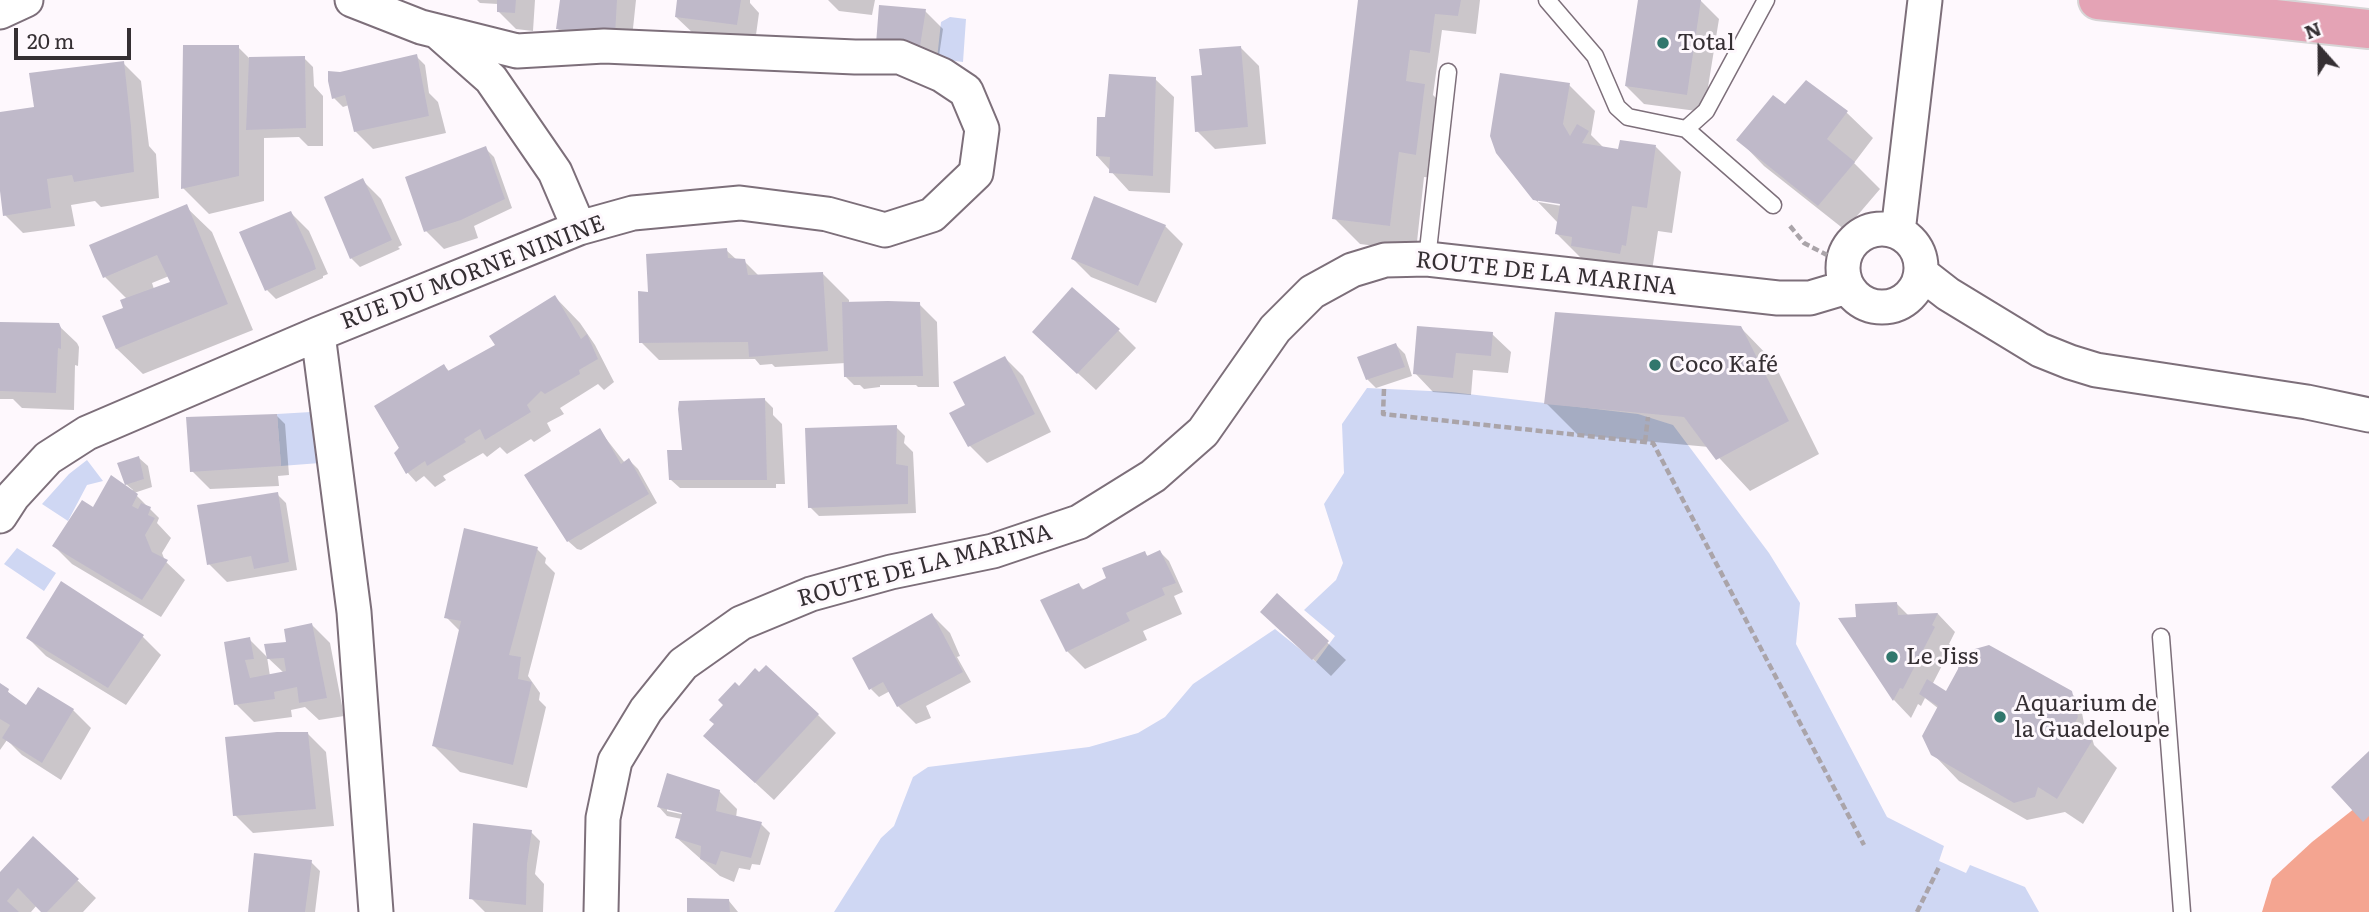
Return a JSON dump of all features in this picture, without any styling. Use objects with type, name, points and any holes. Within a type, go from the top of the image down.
[{"type":"main road","points":[[2098,0],[2369,29]]},
{"type":"street","points":[[0,12],[26,0]]},
{"type":"street","name":"RUE DU MORNE NININE","points":[[0,516],[13,496],[48,458],[87,433],[318,334],[579,228],[633,213],[740,203],[827,214],[885,230],[932,215],[976,173],[982,130],[966,91],[942,75],[900,57],[604,46],[517,51],[437,32],[352,0]]},
{"type":"street","points":[[1898,232],[1925,0]]},
{"type":"street","points":[[437,32],[491,79],[555,172],[579,228]]},
{"type":"street","points":[[1886,229],[1898,232],[1916,249],[1921,273],[1918,284],[1904,301],[1883,307],[1862,302],[1845,275],[1846,252],[1853,241],[1863,234],[1886,229]]},
{"type":"street","name":"ROUTE DE LA MARINA","points":[[601,912],[603,818],[615,761],[646,709],[683,664],[741,623],[811,594],[891,572],[993,551],[1079,523],[1153,476],[1203,432],[1275,329],[1312,292],[1352,270],[1385,260],[1427,259],[1778,298],[1810,299],[1845,275]]},
{"type":"street","points":[[1921,273],[1948,294],[2040,350],[2083,366],[2307,402],[2369,415]]},
{"type":"street","points":[[318,334],[354,612],[376,912]]},
{"type":"lane","points":[[1547,0],[1595,56],[1616,107],[1628,117],[1686,129],[1773,205]]},
{"type":"lane","points":[[1686,129],[1706,111],[1766,0]]},
{"type":"lane","points":[[1427,259],[1448,72]]},
{"type":"lane","points":[[2161,637],[2182,912]]},
{"type":"path","points":[[1773,205],[1804,243],[1845,275]]},
{"type":"path","points":[[1384,389],[1382,414],[1653,443],[1864,845]]},
{"type":"path","points":[[1645,442],[1648,417]]},
{"type":"path","points":[[1917,912],[1939,867]]},
{"type":"shaded area","points":[[2369,797],[2369,912],[2262,912],[2272,879],[2312,842]]},
{"type":"water","points":[[950,17],[966,19],[963,62],[937,59],[941,22]]},
{"type":"water","points":[[1367,388],[1451,392],[1638,414],[1673,425],[1769,553],[1800,603],[1796,644],[1887,817],[1944,846],[1939,861],[1966,873],[1970,865],[2025,887],[2039,912],[834,912],[881,838],[894,826],[913,777],[928,767],[1089,747],[1138,733],[1165,717],[1193,684],[1275,629],[1316,662],[1335,636],[1304,610],[1336,580],[1343,563],[1324,504],[1344,473],[1342,424]]},
{"type":"water","points":[[311,412],[320,463],[281,466],[277,414]]},
{"type":"water","points":[[87,460],[103,481],[87,485],[68,521],[42,504],[69,474]]},
{"type":"water","points":[[17,548],[56,573],[44,591],[4,564]]},
{"type":"building","points":[[497,0],[516,0],[515,13],[497,12]]},
{"type":"building","points":[[560,0],[617,0],[615,36],[556,29]]},
{"type":"building","points":[[677,0],[741,0],[737,25],[675,17]]},
{"type":"building","points":[[1358,0],[1461,0],[1458,16],[1435,14],[1430,53],[1410,50],[1406,81],[1425,84],[1416,155],[1399,152],[1390,226],[1332,219]]},
{"type":"building","name":"Total","points":[[1638,0],[1701,0],[1687,95],[1625,86]]},
{"type":"building","points":[[879,5],[926,9],[918,59],[876,44]]},
{"type":"building","points":[[183,45],[239,45],[239,176],[181,189]]},
{"type":"building","points":[[1241,46],[1248,127],[1195,132],[1191,76],[1202,75],[1199,49]]},
{"type":"building","points":[[417,54],[429,116],[354,132],[345,95],[332,99],[328,71],[340,72]]},
{"type":"building","points":[[305,56],[306,128],[246,130],[249,57]]},
{"type":"building","points":[[124,61],[134,172],[74,182],[72,175],[47,179],[51,208],[3,216],[0,191],[0,112],[34,107],[29,73]]},
{"type":"building","points":[[1500,73],[1570,83],[1563,124],[1570,136],[1577,124],[1589,131],[1582,143],[1618,149],[1620,140],[1656,145],[1647,208],[1632,206],[1626,246],[1622,245],[1620,254],[1571,246],[1572,237],[1555,234],[1560,204],[1533,200],[1496,153],[1490,136]]},
{"type":"building","points":[[1109,74],[1156,77],[1153,176],[1109,173],[1110,157],[1096,156],[1097,117],[1105,117]]},
{"type":"building","points":[[1806,80],[1848,111],[1827,139],[1855,162],[1818,206],[1736,140],[1773,95],[1785,104]]},
{"type":"building","points":[[486,146],[505,199],[461,220],[424,232],[405,177]]},
{"type":"building","points":[[363,178],[392,240],[350,259],[324,197]]},
{"type":"building","points":[[1094,196],[1166,225],[1138,286],[1071,259]]},
{"type":"building","points":[[187,204],[228,304],[116,349],[102,316],[123,308],[120,300],[170,282],[157,255],[103,278],[89,245]]},
{"type":"building","points":[[291,211],[316,269],[265,291],[239,232]]},
{"type":"building","points":[[727,248],[728,258],[745,259],[748,275],[823,272],[828,351],[749,357],[748,342],[639,343],[638,291],[648,292],[646,254]]},
{"type":"building","points":[[1072,287],[1120,329],[1077,374],[1032,332]]},
{"type":"building","points":[[555,295],[581,339],[587,334],[598,359],[579,370],[580,374],[545,394],[541,391],[527,405],[531,412],[485,440],[480,429],[464,439],[466,442],[427,466],[425,461],[406,474],[394,453],[399,448],[374,406],[444,364],[448,371],[495,345],[489,336]]},
{"type":"building","points":[[842,302],[920,302],[923,376],[844,377]]},
{"type":"building","name":"Coco Kafé","points":[[1555,312],[1741,326],[1789,421],[1716,460],[1684,417],[1544,404]]},
{"type":"building","points":[[0,322],[59,323],[61,349],[58,348],[56,393],[0,391]]},
{"type":"building","points":[[1417,326],[1493,332],[1491,356],[1456,353],[1453,378],[1413,374]]},
{"type":"building","points":[[1396,343],[1405,367],[1366,380],[1357,357]]},
{"type":"building","points":[[1005,356],[1035,414],[968,447],[949,413],[965,405],[953,382]]},
{"type":"building","points":[[765,398],[767,480],[669,480],[667,450],[682,450],[679,401]]},
{"type":"building","points":[[277,414],[281,466],[190,472],[186,417]]},
{"type":"building","points":[[897,425],[896,464],[908,466],[908,504],[808,508],[805,428]]},
{"type":"building","points":[[600,428],[621,464],[629,458],[649,494],[567,542],[524,475]]},
{"type":"building","points":[[139,456],[144,479],[125,485],[117,463]]},
{"type":"building","points":[[111,475],[138,494],[132,506],[138,509],[141,503],[151,507],[148,515],[155,518],[145,535],[152,552],[168,560],[142,600],[52,546],[82,500],[93,507]]},
{"type":"building","points":[[278,492],[289,562],[254,569],[251,556],[207,565],[197,505]]},
{"type":"building","points":[[464,528],[538,547],[509,655],[521,657],[518,679],[532,682],[513,765],[432,746],[461,621],[444,618]]},
{"type":"building","points":[[1160,550],[1176,583],[1162,588],[1165,595],[1126,613],[1130,621],[1066,652],[1040,600],[1079,583],[1082,590],[1106,578],[1102,568],[1145,551],[1147,556]]},
{"type":"building","points":[[61,581],[144,635],[108,688],[26,638]]},
{"type":"building","points":[[1277,593],[1329,641],[1312,660],[1260,612]]},
{"type":"building","name":"Le Jiss","points":[[1897,602],[1898,615],[1938,613],[1932,625],[1935,627],[1903,689],[1900,688],[1893,701],[1838,618],[1856,617],[1855,604]]},
{"type":"building","points":[[932,613],[963,672],[897,707],[883,682],[869,690],[852,658]]},
{"type":"building","points":[[312,623],[327,698],[299,703],[297,687],[274,692],[275,699],[234,705],[224,642],[250,637],[254,659],[245,660],[250,678],[286,671],[284,658],[267,659],[264,644],[286,642],[284,629]]},
{"type":"building","name":"Aquarium de la Guadeloupe","points":[[1989,645],[2072,691],[2078,717],[2072,728],[2092,741],[2057,799],[2038,787],[2035,797],[2014,803],[1931,755],[1922,736],[1938,706],[1919,694],[1927,679],[1946,691],[1958,669],[1961,653]]},
{"type":"building","points":[[766,665],[819,714],[755,783],[703,736],[714,724],[709,720],[723,705],[718,700],[735,682],[739,686],[755,668],[759,672]]},
{"type":"building","points":[[0,683],[26,705],[38,687],[74,709],[42,763],[2,738],[10,725],[0,719]]},
{"type":"building","points":[[308,732],[316,809],[233,816],[225,737]]},
{"type":"building","points":[[2369,751],[2369,816],[2363,822],[2331,787]]},
{"type":"building","points":[[667,773],[720,790],[716,811],[762,822],[751,858],[721,851],[716,865],[700,859],[701,846],[675,838],[682,813],[657,807]]},
{"type":"building","points":[[473,823],[532,830],[527,864],[526,905],[469,899]]},
{"type":"building","points":[[33,836],[79,879],[47,912],[41,912],[18,888],[7,901],[19,912],[0,912],[0,872]]},
{"type":"building","points":[[254,853],[312,860],[305,912],[248,912]]},
{"type":"building","points":[[687,898],[729,899],[730,912],[687,912]]},
{"type":"place","name":"Total","points":[[1663,43]]},
{"type":"place","name":"Coco Kafé","points":[[1655,365]]},
{"type":"place","name":"Le Jiss","points":[[1892,657]]},
{"type":"place","name":"Aquarium de la Guadeloupe","points":[[2000,717]]}]
